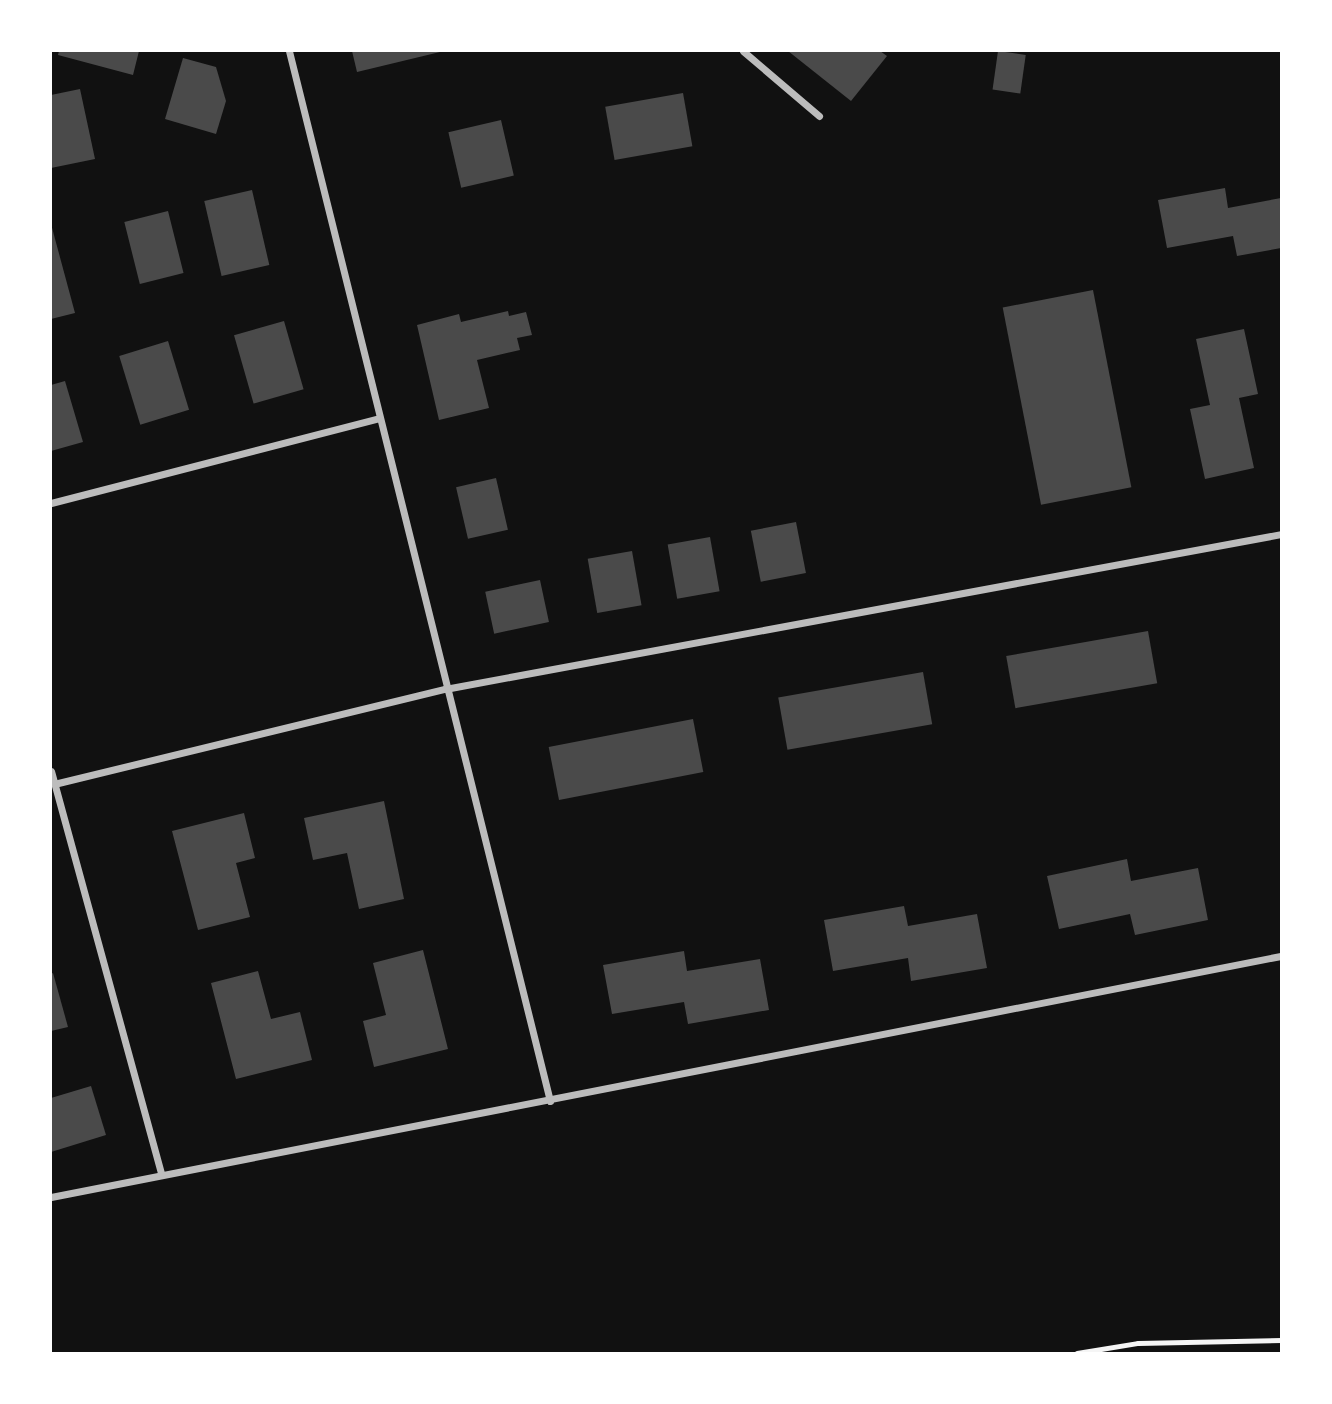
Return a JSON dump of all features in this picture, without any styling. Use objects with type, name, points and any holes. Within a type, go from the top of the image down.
[{"type":"street","points":[[289,51],[550,1101]]},
{"type":"street","points":[[743,51],[819,116]]},
{"type":"street","points":[[51,503],[379,418]]},
{"type":"street","points":[[54,784],[449,688],[1281,534]]},
{"type":"street","points":[[51,771],[161,1174]]},
{"type":"street","points":[[51,1197],[1281,956]]},
{"type":"path","points":[[1077,1353],[1138,1343],[1281,1340]]},
{"type":"building","points":[[59,51],[139,51],[133,75],[58,55]]},
{"type":"building","points":[[352,51],[440,51],[440,52],[357,72]]},
{"type":"building","points":[[788,51],[880,51],[887,56],[851,101]]},
{"type":"building","points":[[998,51],[1026,55],[1020,94],[993,90]]},
{"type":"building","points":[[183,58],[216,67],[226,101],[216,134],[165,119]]},
{"type":"building","points":[[80,89],[95,159],[51,168],[51,95]]},
{"type":"building","points":[[683,93],[692,146],[615,160],[605,107]]},
{"type":"building","points":[[501,120],[514,176],[461,188],[448,132]]},
{"type":"building","points":[[1225,188],[1228,208],[1281,198],[1281,248],[1237,256],[1233,236],[1167,248],[1158,200]]},
{"type":"building","points":[[252,190],[269,265],[222,276],[204,201]]},
{"type":"building","points":[[168,211],[183,273],[140,284],[124,222]]},
{"type":"building","points":[[51,224],[75,313],[51,319]]},
{"type":"building","points":[[1093,290],[1131,487],[1041,505],[1003,308]]},
{"type":"building","points":[[508,311],[509,316],[526,312],[532,335],[517,338],[520,350],[477,360],[489,408],[439,420],[417,325],[459,314],[461,322]]},
{"type":"building","points":[[284,321],[304,389],[254,404],[234,335]]},
{"type":"building","points":[[1244,329],[1258,394],[1239,398],[1254,468],[1205,479],[1190,409],[1210,405],[1196,339]]},
{"type":"building","points":[[168,341],[189,410],[140,425],[119,356]]},
{"type":"building","points":[[65,381],[83,442],[51,451],[51,385]]},
{"type":"building","points":[[496,478],[508,530],[468,539],[456,487]]},
{"type":"building","points":[[796,522],[806,573],[761,582],[751,531]]},
{"type":"building","points":[[710,537],[720,591],[677,599],[668,544]]},
{"type":"building","points":[[632,551],[642,605],[597,613],[588,559]]},
{"type":"building","points":[[540,580],[549,622],[494,634],[485,592]]},
{"type":"building","points":[[1148,631],[1157,683],[1015,708],[1006,656]]},
{"type":"building","points":[[923,672],[932,724],[787,750],[778,698]]},
{"type":"building","points":[[693,719],[703,772],[559,800],[549,747]]},
{"type":"building","points":[[384,801],[404,899],[359,909],[347,853],[313,860],[304,818]]},
{"type":"building","points":[[244,813],[255,858],[236,863],[250,917],[198,930],[172,831]]},
{"type":"building","points":[[1127,859],[1131,881],[1198,868],[1208,920],[1135,935],[1130,914],[1059,929],[1047,876]]},
{"type":"building","points":[[904,906],[908,926],[977,914],[987,968],[911,981],[908,958],[833,971],[824,920]]},
{"type":"building","points":[[423,950],[448,1049],[374,1067],[363,1021],[386,1015],[373,963]]},
{"type":"building","points":[[684,951],[687,971],[760,959],[769,1010],[688,1024],[684,1002],[612,1014],[603,965]]},
{"type":"building","points":[[258,971],[271,1019],[300,1012],[312,1060],[236,1079],[211,983]]},
{"type":"building","points":[[53,973],[68,1027],[51,1031],[51,974]]},
{"type":"building","points":[[91,1086],[106,1135],[51,1152],[51,1098]]}]
